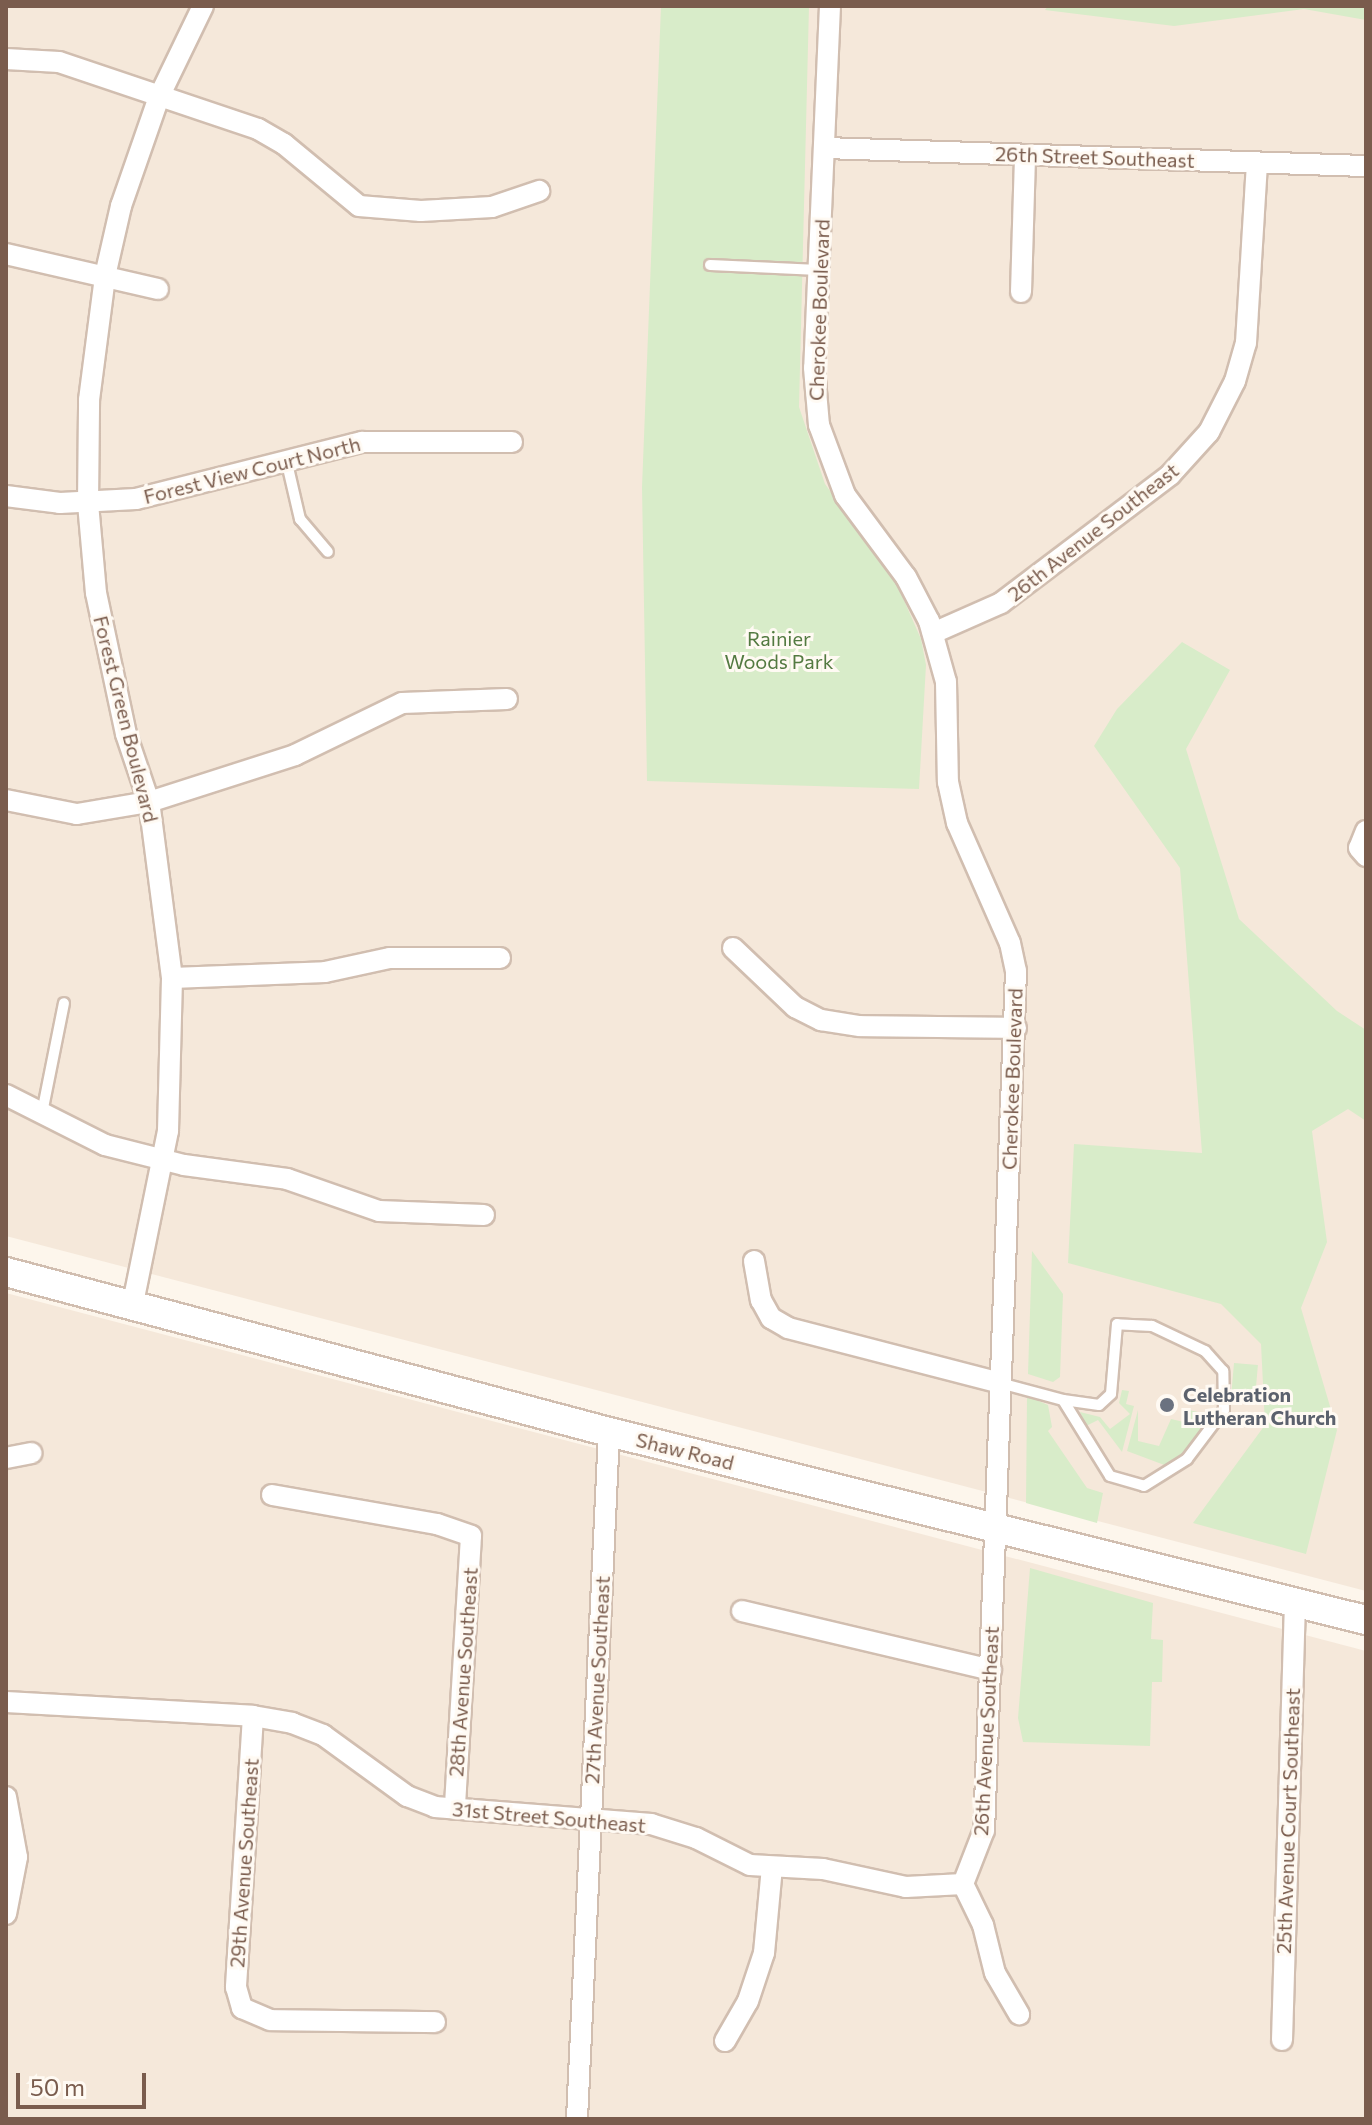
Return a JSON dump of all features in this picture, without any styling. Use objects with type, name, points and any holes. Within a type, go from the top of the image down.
[{"type":"main road","name":"Shaw Road","points":[[6,1272],[133,1303],[609,1432],[1366,1620]]},
{"type":"street","name":"Forest Green Boulevard","points":[[133,1303],[164,1160],[173,1051],[172,978],[149,802],[107,658],[88,504],[89,400],[105,276],[121,206],[159,97],[203,6]]},
{"type":"street","name":"Cherokee Boulevard","points":[[830,6],[814,387],[829,461],[855,511],[919,598],[933,633],[946,682],[948,782],[957,823],[1010,943],[1016,1028],[993,1527]]},
{"type":"street","points":[[6,59],[59,62],[270,134],[359,206],[421,211],[492,207],[539,191]]},
{"type":"street","name":"26th Street Southeast","points":[[825,148],[1366,166]]},
{"type":"street","points":[[1021,292],[1025,155]]},
{"type":"street","name":"26th Avenue Southeast","points":[[933,633],[1001,603],[1170,475],[1209,432],[1235,381],[1246,343],[1257,163]]},
{"type":"street","points":[[6,254],[158,289]]},
{"type":"street","name":"Forest View Court North","points":[[6,496],[88,504],[160,494],[286,459],[362,442],[512,442]]},
{"type":"street","points":[[6,800],[77,814],[149,802],[295,755],[402,703],[507,699]]},
{"type":"street","points":[[733,948],[795,1007],[821,1020],[860,1026],[1016,1028]]},
{"type":"street","points":[[172,978],[325,972],[390,958],[500,958]]},
{"type":"street","points":[[6,1095],[105,1145],[164,1160],[287,1179],[379,1211],[484,1215]]},
{"type":"street","points":[[754,1261],[761,1300],[771,1318],[788,1328],[1000,1383]]},
{"type":"street","name":"27th Avenue Southeast","points":[[577,2119],[609,1432]]},
{"type":"street","points":[[6,1458],[32,1453]]},
{"type":"street","name":"28th Avenue Southeast","points":[[272,1495],[437,1524],[471,1536],[455,1809]]},
{"type":"street","name":"26th Avenue Southeast","points":[[963,1884],[984,1830],[993,1527]]},
{"type":"street","name":"25th Avenue Court Southeast","points":[[1282,2040],[1295,1603]]},
{"type":"street","points":[[742,1611],[991,1670]]},
{"type":"street","name":"31st Street Southeast","points":[[6,1702],[253,1716],[310,1728],[407,1796],[455,1809],[590,1818],[663,1827],[734,1861],[772,1867],[823,1869],[906,1887],[963,1884]]},
{"type":"street","name":"29th Avenue Southeast","points":[[253,1716],[236,1987],[242,2008],[270,2020],[435,2022]]},
{"type":"street","points":[[6,1797],[17,1857],[6,1914]]},
{"type":"street","points":[[725,2041],[748,2001],[764,1953],[772,1867]]},
{"type":"street","points":[[963,1884],[983,1925],[995,1973],[1019,2014]]},
{"type":"lane","points":[[710,265],[819,270]]},
{"type":"lane","points":[[286,459],[304,528],[328,552]]},
{"type":"lane","points":[[41,1115],[64,1003]]},
{"type":"lane","points":[[1000,1383],[1063,1400],[1099,1405],[1111,1394],[1117,1324],[1152,1326],[1205,1351],[1223,1371],[1224,1410],[1187,1459],[1144,1486],[1110,1476],[1063,1400]]},
{"type":"shaded area","points":[[6,6],[1366,6],[1366,1591],[6,1236]]},
{"type":"shaded area","points":[[6,1293],[1366,1651],[1366,2119],[6,2119]]},
{"type":"green space","name":"Rainier Woods Park","points":[[661,6],[809,6],[799,407],[825,484],[896,582],[921,639],[926,665],[919,789],[647,781],[642,487]]},
{"type":"green space","points":[[1048,6],[1366,6],[1366,20],[1304,9],[1174,26],[1045,10]]},
{"type":"green space","points":[[1182,642],[1230,670],[1186,749],[1239,919],[1337,1011],[1366,1030],[1366,1121],[1348,1109],[1312,1131],[1327,1242],[1301,1308],[1337,1430],[1306,1554],[1193,1523],[1265,1425],[1261,1344],[1221,1304],[1068,1263],[1074,1144],[1202,1153],[1180,868],[1094,746],[1117,709]]},
{"type":"green space","points":[[1032,1251],[1063,1294],[1060,1377],[1053,1382],[1028,1374]]},
{"type":"green space","points":[[1234,1363],[1258,1365],[1255,1403],[1231,1401]]},
{"type":"green space","points":[[1122,1390],[1129,1391],[1126,1404],[1134,1406],[1122,1452],[1098,1420],[1086,1426],[1080,1412],[1100,1417],[1110,1429],[1130,1414],[1119,1403]]},
{"type":"green space","points":[[1027,1396],[1048,1405],[1052,1427],[1048,1431],[1087,1488],[1103,1493],[1097,1523],[1026,1503]]},
{"type":"green space","points":[[1138,1410],[1138,1441],[1159,1446],[1171,1419],[1184,1422],[1189,1410],[1202,1413],[1208,1425],[1183,1458],[1167,1466],[1127,1451]]},
{"type":"green space","points":[[1030,1568],[1153,1603],[1151,1639],[1163,1640],[1162,1682],[1152,1682],[1150,1746],[1023,1742],[1018,1718]]},
{"type":"place","name":"Celebration Lutheran Church","points":[[1167,1405]]}]
